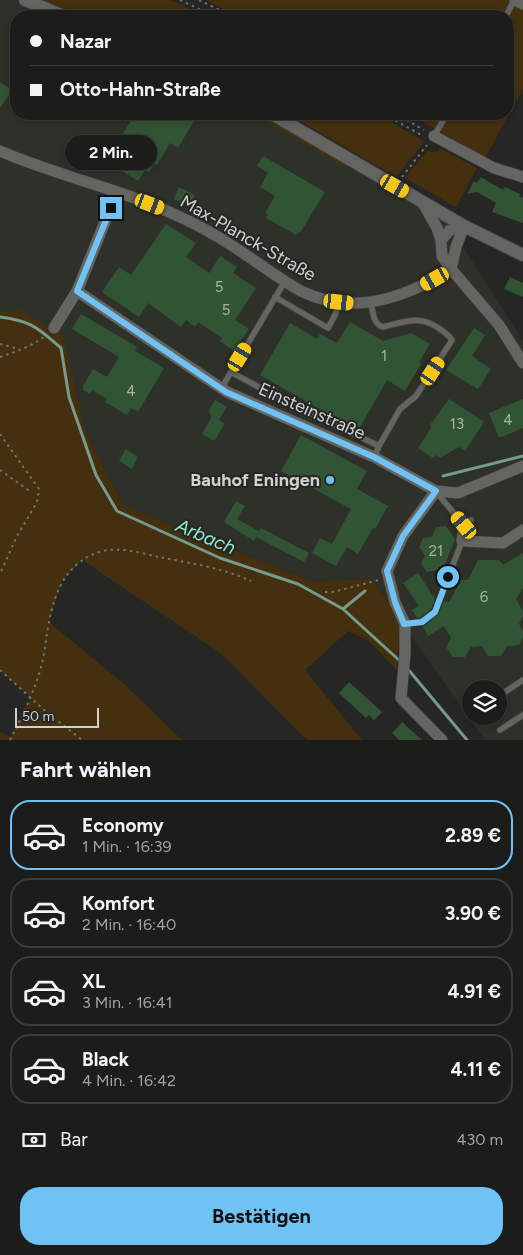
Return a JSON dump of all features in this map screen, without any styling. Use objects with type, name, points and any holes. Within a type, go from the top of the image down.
[{"type":"main road","points":[[24,0],[49,10]]},
{"type":"main road","points":[[282,120],[464,226],[523,255]]},
{"type":"street","points":[[515,0],[523,4]]},
{"type":"street","points":[[428,138],[494,168],[523,177]]},
{"type":"street","name":"Max-Planck-Straße","points":[[0,151],[160,208],[195,224],[301,291],[315,297],[339,302],[388,300],[404,294],[451,269]]},
{"type":"street","points":[[54,328],[77,291],[117,192]]},
{"type":"street","points":[[424,203],[437,228],[441,240],[442,256],[499,325],[523,363]]},
{"type":"street","points":[[441,240],[450,230],[464,226]]},
{"type":"street","points":[[451,269],[464,226]]},
{"type":"street","name":"Einsteinstraße","points":[[77,291],[221,389],[374,457],[436,491]]},
{"type":"street","points":[[442,740],[401,698],[406,654],[404,624],[395,602],[387,571],[403,536],[436,491],[458,492],[523,466]]},
{"type":"street","points":[[468,523],[462,541],[503,543],[523,530]]},
{"type":"lane","points":[[428,138],[442,120]]},
{"type":"lane","points":[[221,389],[285,281]]},
{"type":"lane","points":[[275,297],[328,328],[339,302]]},
{"type":"lane","points":[[371,302],[374,321],[378,326],[383,328],[417,320],[429,322],[449,335],[452,340],[416,396],[400,409],[374,457]]},
{"type":"lane","points":[[231,372],[277,397],[379,446]]},
{"type":"lane","points":[[436,491],[468,523]]},
{"type":"lane","points":[[404,624],[422,622],[435,612],[462,541]]},
{"type":"lane","points":[[507,691],[523,680]]},
{"type":"lane","points":[[500,730],[523,715]]},
{"type":"path","points":[[180,0],[201,10]]},
{"type":"path","points":[[199,0],[220,10]]},
{"type":"path","points":[[396,120],[428,138]]},
{"type":"path","points":[[405,120],[428,138]]},
{"type":"path","points":[[403,176],[428,138]]},
{"type":"path","points":[[0,357],[26,349],[36,343]]},
{"type":"path","points":[[0,344],[20,350]]},
{"type":"path","points":[[0,434],[39,489],[37,502],[16,538],[0,574]]},
{"type":"path","points":[[0,470],[31,492]]},
{"type":"path","points":[[10,740],[31,698],[41,668],[49,622],[62,581],[82,560],[104,551],[131,551],[193,564],[251,581]]},
{"type":"path","points":[[325,592],[333,592],[379,580],[387,571]]},
{"type":"path","points":[[0,670],[82,740]]},
{"type":"shaded area","points":[[0,0],[19,0],[43,10],[10,10],[10,120],[274,120],[448,223],[523,341],[523,740],[485,740],[474,725],[507,725],[507,680],[462,680],[462,708],[371,579],[311,581],[124,506],[86,433],[0,315]]},
{"type":"shaded area","points":[[44,0],[171,0],[192,10],[69,10]]},
{"type":"shaded area","points":[[206,0],[523,0],[523,89],[514,105],[514,10],[225,10]]},
{"type":"shaded area","points":[[263,120],[269,120],[347,165],[345,167]]},
{"type":"shaded area","points":[[298,120],[389,120],[424,142],[396,177]]},
{"type":"shaded area","points":[[420,120],[506,120],[485,158]]},
{"type":"shaded area","points":[[439,148],[477,168],[456,207],[405,178],[427,151],[437,152]]},
{"type":"shaded area","points":[[22,310],[63,337],[86,433],[124,506],[311,581],[371,579],[400,620],[397,670],[368,640],[348,631],[305,670],[362,740],[307,740],[222,654],[82,560],[62,581],[49,622],[125,685],[182,740],[0,740],[0,732],[11,737],[31,698],[0,670],[0,312]]},
{"type":"building","points":[[0,82],[10,89],[10,93],[0,108]]},
{"type":"building","points":[[131,120],[194,120],[178,148],[170,143],[157,165],[154,164],[149,172],[145,170],[138,181],[114,166],[125,146],[118,142]]},
{"type":"building","points":[[263,156],[325,192],[300,233],[298,232],[296,235],[266,218],[268,214],[265,213],[275,196],[260,187],[268,173],[257,166]]},
{"type":"building","points":[[481,177],[503,190],[505,187],[520,194],[519,196],[523,198],[523,223],[492,212],[496,203],[477,192],[467,194],[474,181],[477,183]]},
{"type":"building","points":[[179,187],[195,195],[190,207],[174,199]]},
{"type":"building","points":[[166,224],[196,243],[186,257],[209,273],[220,256],[237,267],[233,273],[256,288],[235,320],[249,329],[234,351],[220,341],[222,338],[198,322],[195,327],[186,320],[181,327],[148,303],[139,317],[102,292],[119,267],[131,275]]},
{"type":"building","points":[[510,277],[523,283],[523,297],[504,289]]},
{"type":"building","points":[[81,314],[137,347],[135,351],[164,368],[138,412],[131,408],[127,415],[105,402],[107,399],[92,390],[90,394],[83,390],[83,386],[93,369],[107,377],[119,357],[72,329]]},
{"type":"building","points":[[350,322],[383,341],[411,333],[430,344],[405,391],[387,380],[358,431],[260,375],[290,323],[317,339],[320,334],[337,343]]},
{"type":"building","points":[[474,328],[485,335],[472,356],[491,369],[478,389],[446,370]]},
{"type":"building","points":[[449,399],[484,422],[465,451],[459,447],[440,458],[436,455],[433,458],[418,448],[431,428],[430,425]]},
{"type":"building","points":[[523,399],[523,428],[499,438],[489,413]]},
{"type":"building","name":"Bauhof Eningen","points":[[215,400],[227,407],[219,420],[225,424],[214,441],[202,434],[211,418],[209,410]]},
{"type":"building","points":[[301,435],[367,471],[357,489],[388,506],[358,554],[347,547],[336,566],[312,553],[320,538],[332,544],[351,509],[281,471]]},
{"type":"building","points":[[126,449],[138,457],[132,469],[119,461]]},
{"type":"building","points":[[236,501],[245,506],[237,519],[259,531],[254,541],[224,522]]},
{"type":"building","points":[[446,526],[455,539],[443,569],[427,572],[421,564],[425,555],[419,547],[423,538],[432,537],[436,527]]},
{"type":"building","points":[[261,528],[309,553],[304,562],[256,537]]},
{"type":"building","points":[[523,553],[523,588],[516,599],[523,611],[519,624],[523,631],[523,637],[519,645],[507,646],[501,656],[488,656],[482,646],[471,647],[465,657],[453,657],[446,647],[451,638],[444,626],[428,636],[423,627],[438,615],[444,601],[449,602],[461,580],[468,580],[478,560],[499,560],[503,565]]},
{"type":"building","points":[[418,573],[435,599],[431,609],[420,618],[417,618],[412,610],[419,606],[403,583]]},
{"type":"building","points":[[349,682],[382,712],[374,720],[369,715],[366,718],[339,693]]},
{"type":"building","points":[[402,722],[422,740],[399,740],[392,733]]},
{"type":"waterway","name":"Arbach","points":[[0,317],[34,326],[61,348],[69,397],[96,475],[117,511],[220,558],[298,584],[343,609],[401,662]]},
{"type":"waterway","points":[[443,476],[523,456]]},
{"type":"waterway","points":[[343,609],[365,591]]},
{"type":"waterway","name":"Arbach","points":[[407,668],[467,740]]},
{"type":"place","name":"Bauhof Eningen","points":[[330,480]]},
{"type":"route","points":[[111,208],[77,291],[226,392],[374,457],[436,491],[403,536],[387,571],[395,602],[404,624],[422,622],[435,612],[448,577]]}]
